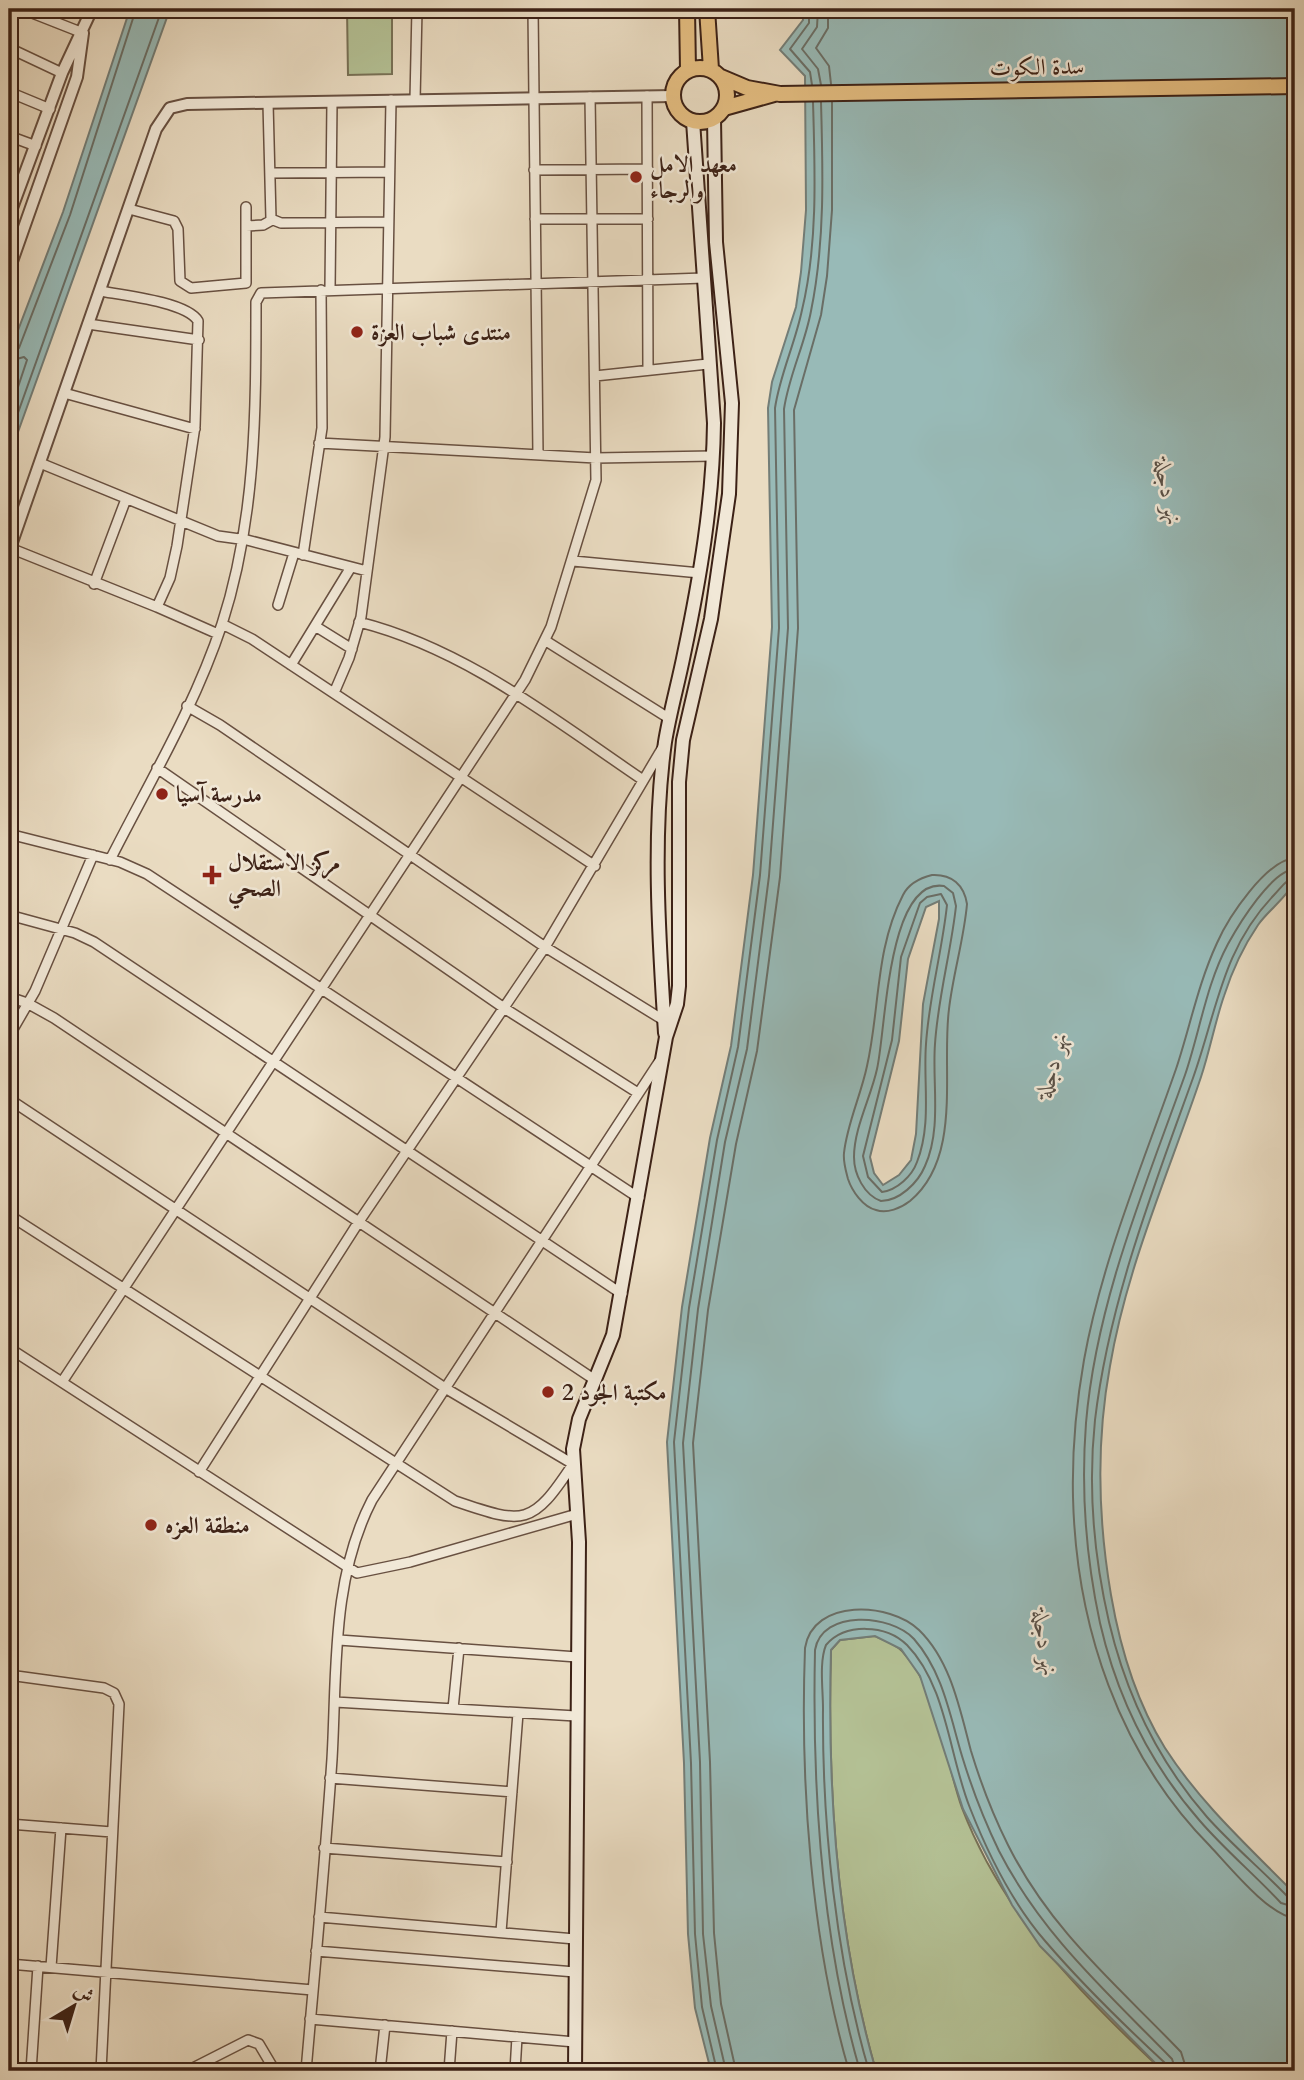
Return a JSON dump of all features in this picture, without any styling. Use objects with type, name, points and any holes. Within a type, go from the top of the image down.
[{"type":"main road","points":[[687,9],[688,70]]},
{"type":"main road","points":[[575,2071],[577,1514],[573,1464],[579,1419],[613,1335],[662,1057],[677,1004],[679,782],[683,740],[711,619],[729,494],[732,403],[716,242],[719,113],[727,92],[716,73],[706,9]]},
{"type":"main road","points":[[688,70],[716,73],[778,94],[693,121],[679,112],[673,96],[677,80],[688,70]]},
{"type":"main road","name":"سدة الكوت","points":[[778,94],[1295,86]]},
{"type":"main road","points":[[666,1037],[660,951],[660,825],[666,742],[700,573],[712,494],[713,456],[707,330],[693,121]]},
{"type":"main road","points":[[707,330],[723,328]]},
{"type":"street","points":[[22,9],[83,33]]},
{"type":"street","points":[[9,216],[62,73],[92,9]]},
{"type":"street","points":[[415,100],[417,9]]},
{"type":"street","points":[[533,9],[538,455]]},
{"type":"street","points":[[9,270],[77,77],[83,33]]},
{"type":"street","points":[[9,48],[62,73]]},
{"type":"street","points":[[9,92],[50,109]]},
{"type":"street","points":[[647,96],[648,370]]},
{"type":"street","points":[[595,866],[252,639],[94,584],[9,549],[160,120],[170,108],[187,104],[673,96]]},
{"type":"street","points":[[62,1382],[516,694],[546,641],[594,491],[596,458],[590,97]]},
{"type":"street","points":[[334,693],[352,649],[359,622],[383,446],[391,100]]},
{"type":"street","points":[[278,605],[298,554],[322,428],[325,290],[331,223],[332,102]]},
{"type":"street","points":[[268,103],[272,220]]},
{"type":"street","points":[[9,136],[36,146]]},
{"type":"street","points":[[534,170],[648,169]]},
{"type":"street","points":[[270,173],[389,172]]},
{"type":"street","points":[[245,284],[246,207]]},
{"type":"street","points":[[129,209],[170,218],[176,223],[180,281],[183,286],[191,288],[245,284],[260,295]]},
{"type":"street","points":[[535,219],[648,219]]},
{"type":"street","points":[[246,226],[263,225],[272,220],[281,223],[388,222]]},
{"type":"street","points":[[110,860],[187,706],[220,629],[242,540],[256,451],[256,302],[260,295],[270,291],[704,278]]},
{"type":"street","points":[[100,291],[189,310],[198,320],[195,429],[170,578],[157,607]]},
{"type":"street","points":[[88,324],[199,340]]},
{"type":"street","points":[[595,376],[708,364]]},
{"type":"street","points":[[64,393],[195,429]]},
{"type":"street","points":[[319,443],[596,458],[713,456]]},
{"type":"street","points":[[40,463],[218,536],[367,572]]},
{"type":"street","points":[[94,584],[126,499]]},
{"type":"street","points":[[573,561],[700,573]]},
{"type":"street","points":[[291,665],[351,567]]},
{"type":"street","points":[[359,622],[446,653],[516,694],[643,780]]},
{"type":"street","points":[[315,626],[352,649]]},
{"type":"street","points":[[546,641],[670,719]]},
{"type":"street","points":[[187,706],[210,718],[545,947],[664,1021]]},
{"type":"street","points":[[199,1472],[358,1223],[545,947],[666,742]]},
{"type":"street","points":[[157,768],[369,917],[638,1094]]},
{"type":"street","points":[[9,834],[93,855],[147,874],[639,1198]]},
{"type":"street","points":[[9,1036],[61,930],[93,855]]},
{"type":"street","points":[[9,915],[94,943],[622,1294]]},
{"type":"street","points":[[9,997],[27,1003],[595,1380]]},
{"type":"street","points":[[306,2071],[339,1640],[347,1569],[360,1522],[662,1057]]},
{"type":"street","points":[[9,1099],[445,1388],[573,1464],[539,1510],[517,1516],[455,1501],[9,1215]]},
{"type":"street","points":[[9,1348],[347,1569],[369,1573],[577,1514]]},
{"type":"street","points":[[339,1640],[577,1657]]},
{"type":"street","points":[[453,1709],[459,1648]]},
{"type":"street","points":[[9,1675],[104,1688],[117,1697],[119,1704],[104,1958],[107,1972],[101,2071]]},
{"type":"street","points":[[335,1702],[576,1716]]},
{"type":"street","points":[[501,1933],[518,1713]]},
{"type":"street","points":[[330,1778],[512,1792]]},
{"type":"street","points":[[9,1824],[112,1832]]},
{"type":"street","points":[[51,1967],[61,1828]]},
{"type":"street","points":[[324,1848],[507,1862]]},
{"type":"street","points":[[319,1917],[575,1939]]},
{"type":"street","points":[[316,1951],[575,1972]]},
{"type":"street","points":[[9,1964],[313,1990]]},
{"type":"street","points":[[31,2071],[38,1966]]},
{"type":"street","points":[[310,2019],[575,2042]]},
{"type":"street","points":[[380,2071],[384,2025]]},
{"type":"street","points":[[449,2071],[452,2031]]},
{"type":"street","points":[[515,2071],[517,2037]]},
{"type":"street","points":[[187,2071],[248,2040],[259,2044],[275,2071]]},
{"type":"green space","points":[[347,9],[392,9],[392,74],[348,75]]},
{"type":"green space","points":[[875,1636],[902,1651],[925,1685],[962,1808],[999,1884],[1047,1951],[1074,1983],[1163,2071],[876,2071],[852,1968],[837,1862],[830,1703],[831,1650],[840,1640]]},
{"type":"water","points":[[130,9],[170,9],[9,457],[9,354],[63,212]]},
{"type":"water","name":"نهر دجلة","points":[[802,9],[1295,9],[1295,877],[1284,896],[1258,925],[1234,968],[1201,1077],[1138,1256],[1117,1329],[1105,1395],[1100,1480],[1103,1538],[1115,1615],[1131,1674],[1146,1712],[1165,1748],[1194,1788],[1295,1894],[1295,2071],[1163,2071],[1040,1946],[1012,1905],[963,1809],[920,1676],[901,1649],[875,1636],[840,1640],[831,1650],[830,1703],[837,1862],[852,1968],[876,2071],[711,2071],[695,2008],[688,1934],[684,1763],[667,1442],[682,1307],[710,1138],[731,1046],[753,875],[772,627],[768,408],[772,382],[796,307],[806,210],[805,76],[780,50],[803,20]],"holes":[[[939,901],[939,919],[923,1004],[916,1134],[911,1160],[899,1175],[883,1185],[874,1173],[870,1157],[899,1041],[908,959],[926,907]]]},
{"type":"place","name":"معهد الامل والرجاء","points":[[636,177]]},
{"type":"place","name":"منتدى شباب العزة","points":[[357,332]]},
{"type":"place","name":"مدرسة آسيا","points":[[162,794]]},
{"type":"place","name":"مركز الاستقلال الصحي","points":[[212,875]]},
{"type":"place","name":"مكتبة الجود 2","points":[[548,1392]]},
{"type":"place","name":"منطقة العزه","points":[[151,1525]]}]
